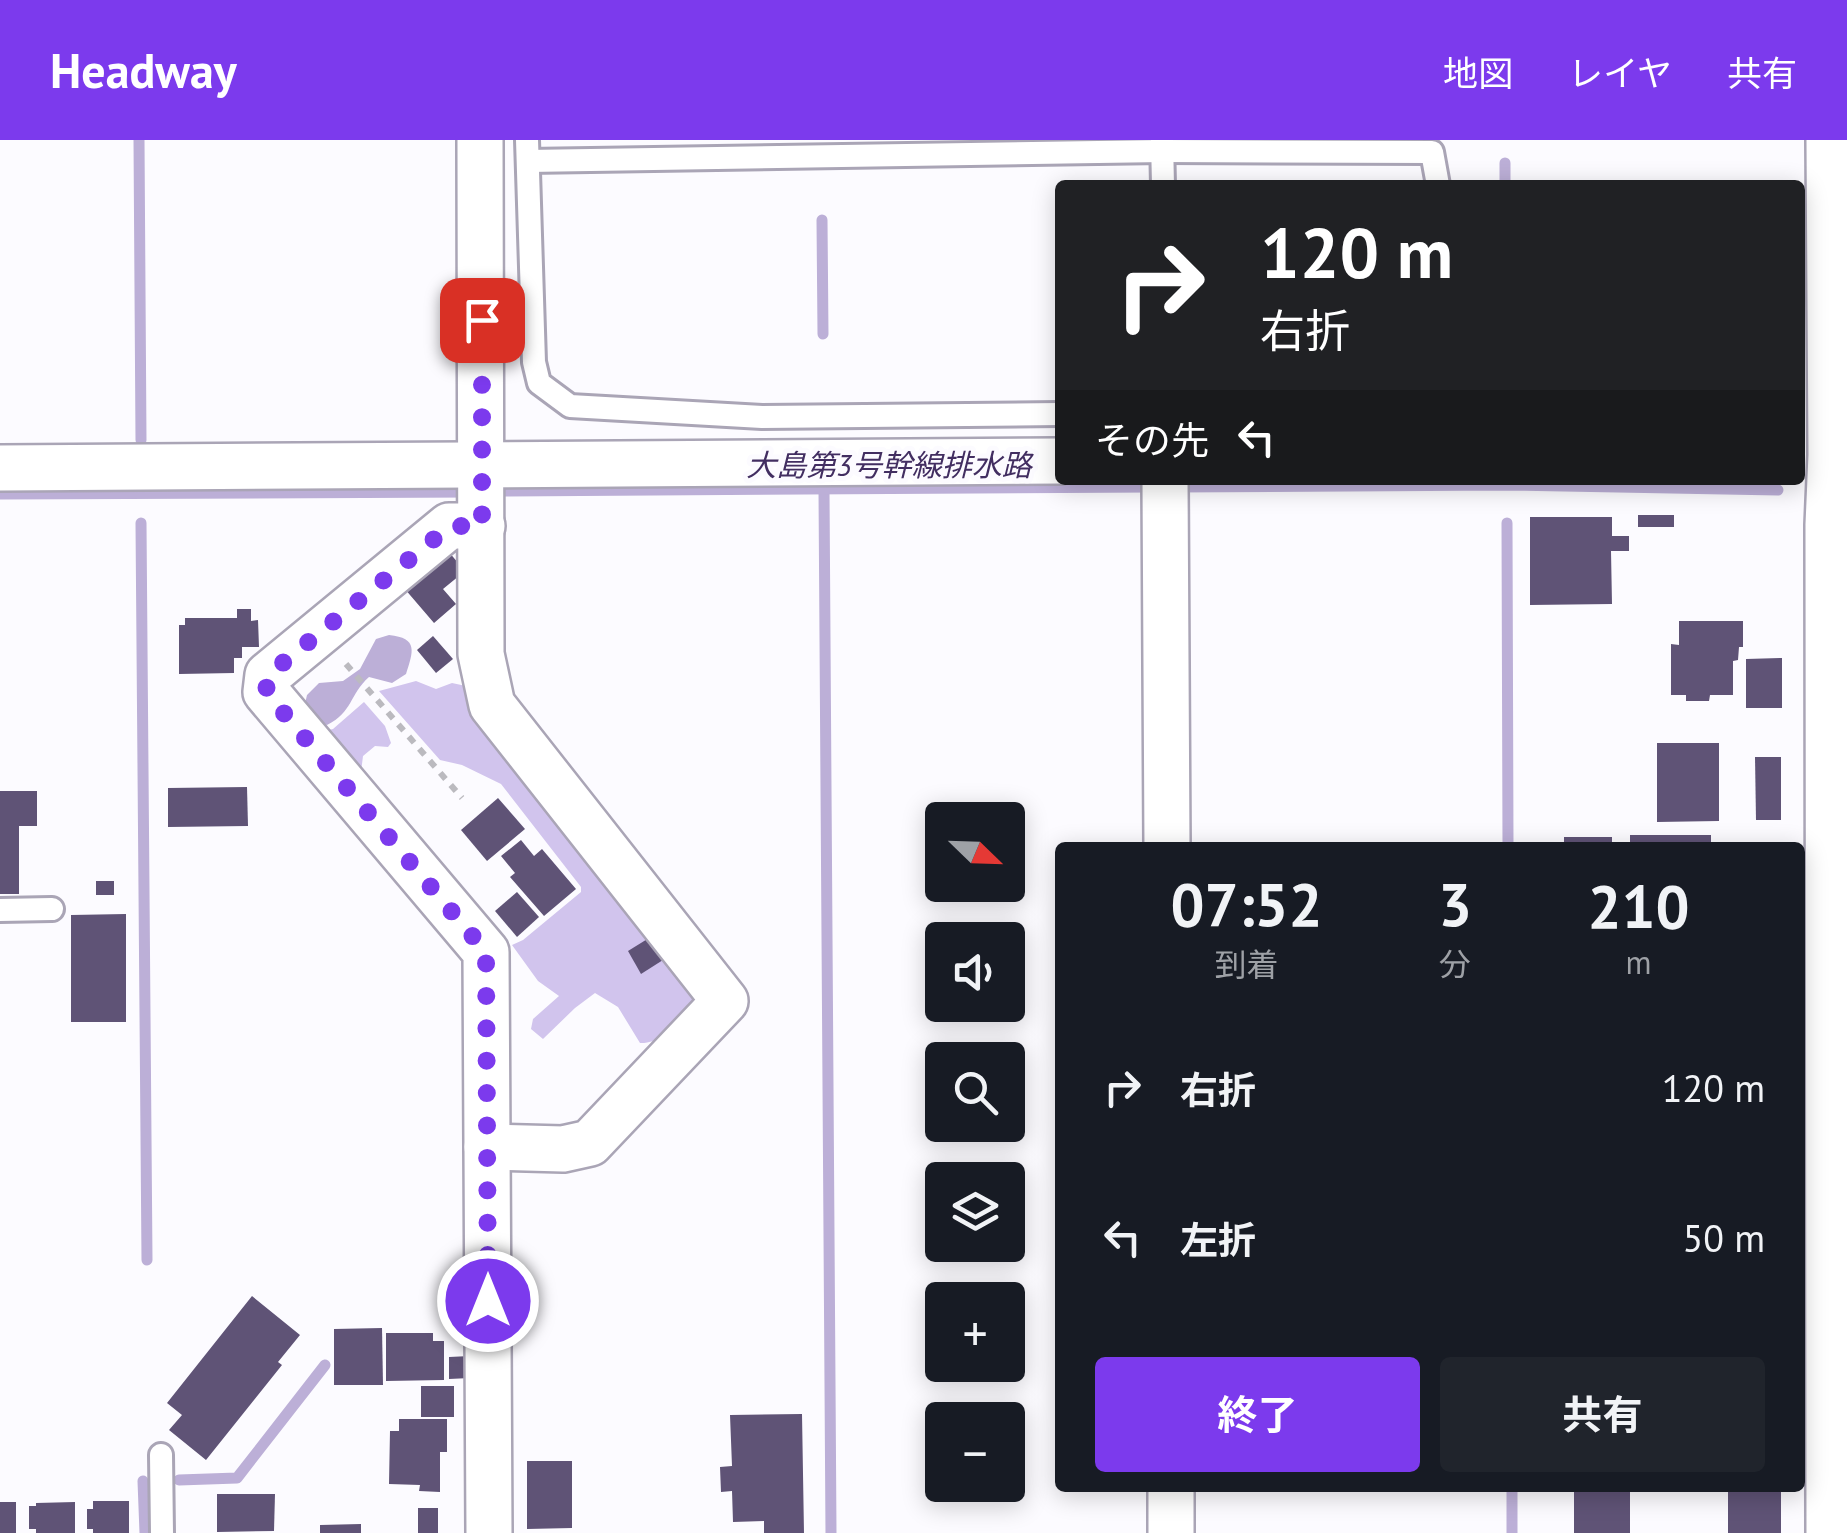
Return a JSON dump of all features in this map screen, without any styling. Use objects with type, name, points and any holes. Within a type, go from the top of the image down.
[{"type":"street","points":[[480,140],[482,654],[492,704],[725,1002],[590,1142],[563,1149],[487,1147]]},
{"type":"street","points":[[1834,140],[1828,455],[1834,525],[1838,1520]]},
{"type":"street","points":[[0,468],[482,494],[1055,460]]},
{"type":"street","points":[[482,494],[450,526],[268,675],[266,692],[486,952],[489,1533]]},
{"type":"street","points":[[1165,495],[1167,842]]},
{"type":"street","points":[[1170,1492],[1171,1533]]},
{"type":"lane","points":[[1162,146],[1163,180]]},
{"type":"lane","points":[[1055,414],[762,417],[570,406],[539,383],[534,362],[527,150],[1162,146],[1432,152],[1437,180]]},
{"type":"lane","points":[[0,910],[52,910]]},
{"type":"lane","points":[[161,1455],[162,1533]]},
{"type":"path","points":[[350,668],[462,798]]},
{"type":"shaded area","points":[[389,635],[405,639],[411,647],[406,674],[392,683],[369,677],[335,720],[327,725],[315,721],[304,708],[307,695],[319,683],[343,681],[360,669],[376,639]]},
{"type":"shaded area","points":[[416,681],[436,689],[452,683],[466,686],[697,992],[690,1010],[668,1034],[640,1043],[618,1007],[595,993],[543,1039],[531,1029],[533,1019],[559,996],[538,981],[512,945],[581,892],[581,887],[501,784],[462,765],[440,760],[379,691]]},
{"type":"shaded area","points":[[364,702],[385,726],[391,743],[388,747],[375,746],[363,756],[360,780],[324,731],[333,729]]},
{"type":"building","points":[[1638,515],[1674,515],[1674,527],[1638,527]]},
{"type":"building","points":[[1530,517],[1612,517],[1612,536],[1629,536],[1629,551],[1611,551],[1612,604],[1530,605]]},
{"type":"building","points":[[448,551],[465,571],[443,589],[456,604],[434,623],[404,588]]},
{"type":"building","points":[[237,609],[251,609],[251,621],[258,620],[259,647],[242,647],[242,658],[234,658],[234,673],[179,674],[179,625],[185,625],[185,618],[237,618]]},
{"type":"building","points":[[1679,621],[1743,621],[1743,647],[1739,647],[1738,660],[1733,661],[1733,695],[1686,701],[1686,695],[1671,695],[1671,644],[1679,645]]},
{"type":"building","points":[[433,636],[453,659],[436,673],[417,650]]},
{"type":"building","points":[[1782,658],[1782,708],[1746,708],[1746,659]]},
{"type":"building","points":[[1657,743],[1719,743],[1719,821],[1657,822]]},
{"type":"building","points":[[1755,757],[1781,757],[1781,820],[1756,820]]},
{"type":"building","points":[[247,787],[248,826],[168,827],[168,788]]},
{"type":"building","points":[[0,791],[37,791],[37,826],[19,826],[19,894],[0,894]]},
{"type":"building","points":[[498,798],[525,829],[487,861],[461,830]]},
{"type":"building","points":[[1630,835],[1711,835],[1711,842],[1630,842]]},
{"type":"building","points":[[1564,837],[1612,837],[1612,842],[1564,842]]},
{"type":"building","points":[[521,840],[534,856],[542,849],[576,889],[544,916],[510,877],[515,873],[501,856]]},
{"type":"building","points":[[96,881],[114,881],[114,895],[96,895]]},
{"type":"building","points":[[517,892],[539,917],[517,937],[495,911]]},
{"type":"building","points":[[126,914],[126,1022],[71,1022],[71,915]]},
{"type":"building","points":[[649,938],[663,960],[641,974],[628,951]]},
{"type":"building","points":[[252,1296],[300,1335],[278,1362],[282,1365],[206,1460],[169,1430],[182,1415],[167,1403]]},
{"type":"building","points":[[382,1328],[383,1385],[334,1385],[334,1329]]},
{"type":"building","points":[[386,1333],[433,1333],[433,1341],[444,1341],[444,1380],[386,1381]]},
{"type":"building","points":[[470,1356],[470,1378],[449,1379],[449,1357]]},
{"type":"building","points":[[421,1386],[454,1386],[454,1417],[421,1417]]},
{"type":"building","points":[[802,1414],[804,1533],[764,1533],[764,1521],[733,1522],[732,1491],[721,1492],[720,1467],[732,1466],[730,1415]]},
{"type":"building","points":[[399,1419],[447,1419],[447,1452],[440,1452],[440,1492],[419,1491],[420,1485],[389,1484],[390,1431],[399,1431]]},
{"type":"building","points":[[527,1461],[572,1461],[572,1528],[527,1529]]},
{"type":"building","points":[[1574,1492],[1630,1492],[1630,1533],[1574,1533]]},
{"type":"building","points":[[1728,1492],[1781,1492],[1781,1533],[1728,1533]]},
{"type":"building","points":[[217,1494],[275,1494],[274,1531],[217,1532]]},
{"type":"building","points":[[93,1501],[129,1501],[129,1533],[93,1533],[93,1529],[87,1529],[87,1509],[93,1509]]},
{"type":"building","points":[[0,1502],[16,1502],[16,1533],[0,1533]]},
{"type":"building","points":[[75,1502],[75,1533],[36,1533],[36,1529],[29,1529],[29,1506]]},
{"type":"building","points":[[418,1508],[438,1508],[438,1533],[418,1533]]},
{"type":"building","points":[[361,1524],[361,1533],[320,1533],[320,1525]]},
{"type":"waterway","points":[[139,140],[141,440]]},
{"type":"waterway","points":[[1505,163],[1505,180]]},
{"type":"waterway","points":[[822,220],[823,334]]},
{"type":"waterway","name":"大島第3号幹線排水路","points":[[1172,487],[1506,485],[1778,490]]},
{"type":"waterway","name":"大島第3号幹線排水路","points":[[492,491],[1154,487]]},
{"type":"waterway","points":[[824,490],[831,1533]]},
{"type":"waterway","name":"大島第3号幹線排水路","points":[[0,494],[474,492]]},
{"type":"waterway","points":[[141,523],[147,1260]]},
{"type":"waterway","points":[[1507,523],[1508,842]]},
{"type":"waterway","points":[[179,1480],[237,1478],[325,1365]]},
{"type":"waterway","points":[[143,1481],[145,1533]]},
{"type":"waterway","points":[[1512,1492],[1512,1533]]},
{"type":"route","points":[[482,320],[482,526],[450,526],[268,675],[266,692],[486,952],[488,1301]]}]
